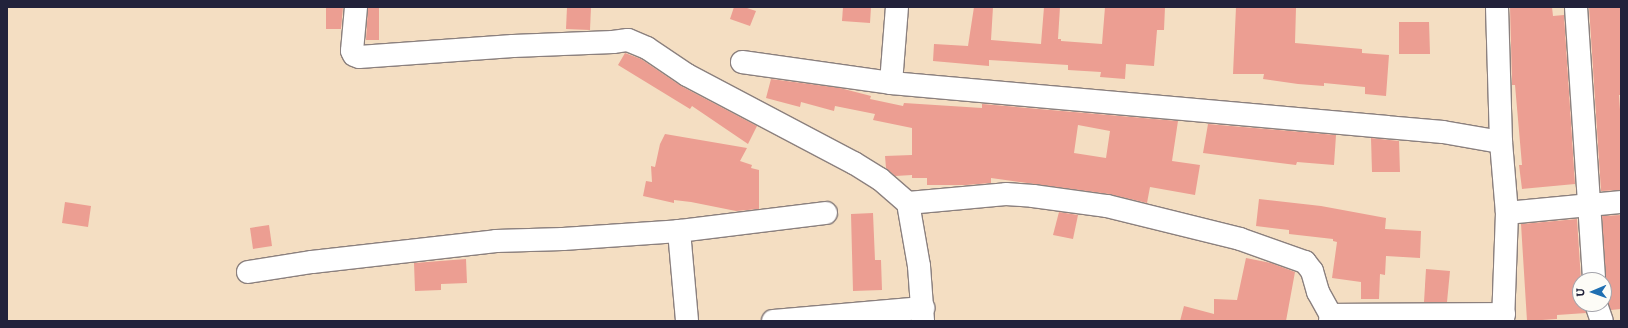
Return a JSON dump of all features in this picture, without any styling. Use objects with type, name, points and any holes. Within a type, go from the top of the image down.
[{"type":"street","points":[[356,7],[352,51],[354,55],[359,57],[628,40],[647,48],[687,75],[745,107],[854,163],[880,179],[908,203],[919,266],[923,315],[773,321]]},
{"type":"street","points":[[891,83],[897,7]]},
{"type":"street","points":[[908,203],[1006,194],[1107,206],[1240,238],[1305,262],[1312,270],[1318,292],[1330,318],[1503,317],[1507,212],[1501,142],[1498,7]]},
{"type":"street","points":[[1576,7],[1593,272]]},
{"type":"street","points":[[742,62],[891,83],[1443,132],[1501,142]]},
{"type":"street","points":[[1507,212],[1621,202]]},
{"type":"street","points":[[248,272],[312,262],[496,241],[563,239],[679,231],[826,213]]},
{"type":"street","points":[[679,231],[687,321]]},
{"type":"building","points":[[326,7],[343,7],[341,29],[326,29]]},
{"type":"building","points":[[368,7],[379,7],[379,40],[366,40]]},
{"type":"building","points":[[567,7],[591,7],[590,30],[566,29]]},
{"type":"building","points":[[734,7],[744,7],[756,11],[750,26],[730,19]]},
{"type":"building","points":[[843,7],[871,7],[870,23],[842,21]]},
{"type":"building","points":[[974,7],[993,7],[991,40],[1041,44],[1044,7],[1060,7],[1058,39],[1061,39],[1061,41],[1102,44],[1105,7],[1165,7],[1164,30],[1157,30],[1154,66],[1126,64],[1125,79],[1100,77],[1101,72],[1068,70],[1068,65],[989,60],[989,66],[933,61],[934,44],[968,46]]},
{"type":"building","points":[[1236,7],[1296,8],[1295,43],[1362,49],[1362,53],[1389,55],[1386,96],[1365,94],[1365,87],[1324,83],[1324,86],[1298,84],[1263,79],[1264,74],[1233,74]]},
{"type":"building","points":[[1510,7],[1552,7],[1553,16],[1564,15],[1575,184],[1522,189],[1519,165],[1522,165],[1515,85],[1512,85]]},
{"type":"building","points":[[1589,7],[1621,7],[1621,95],[1619,95],[1621,124],[1621,190],[1601,191]]},
{"type":"building","points":[[1399,22],[1429,22],[1430,54],[1399,54]]},
{"type":"building","points":[[625,53],[641,59],[681,86],[757,126],[748,144],[692,106],[690,109],[618,65]]},
{"type":"building","points":[[771,79],[840,88],[871,96],[870,99],[903,106],[904,103],[982,108],[982,104],[1178,121],[1172,161],[1200,165],[1195,195],[1150,187],[1147,203],[1109,194],[991,178],[991,183],[966,185],[927,185],[927,178],[912,178],[912,175],[895,176],[886,168],[885,156],[912,155],[912,128],[873,120],[875,114],[835,106],[834,111],[801,102],[800,107],[766,98]],"holes":[[[1078,125],[1110,131],[1106,158],[1074,153]]]},
{"type":"building","points":[[1208,124],[1336,135],[1334,165],[1297,162],[1296,165],[1203,153]]},
{"type":"building","points":[[665,134],[747,148],[740,161],[752,165],[751,168],[759,170],[759,209],[736,211],[691,202],[674,200],[674,203],[643,196],[646,181],[652,182],[651,166],[655,167],[660,144]]},
{"type":"building","points":[[1371,138],[1399,141],[1400,172],[1372,172]]},
{"type":"building","points":[[1259,199],[1321,206],[1386,218],[1385,229],[1421,231],[1420,258],[1386,256],[1385,275],[1380,274],[1379,299],[1361,299],[1361,282],[1332,278],[1337,242],[1333,241],[1333,239],[1289,234],[1289,230],[1256,226]]},
{"type":"building","points":[[65,202],[91,206],[88,227],[62,223]]},
{"type":"building","points":[[1059,212],[1078,215],[1073,239],[1053,235]]},
{"type":"building","points":[[873,213],[875,260],[881,260],[882,290],[853,291],[851,214]]},
{"type":"building","points":[[1621,215],[1621,309],[1612,310],[1612,272],[1606,272],[1602,216]]},
{"type":"building","points":[[1577,219],[1580,272],[1572,272],[1572,312],[1586,313],[1557,315],[1557,319],[1527,321],[1521,224]]},
{"type":"building","points":[[269,225],[272,246],[253,249],[250,228]]},
{"type":"building","points":[[1246,258],[1271,263],[1295,272],[1286,321],[1180,321],[1184,306],[1214,314],[1214,299],[1237,300]]},
{"type":"building","points":[[466,259],[467,283],[441,284],[441,290],[415,291],[414,263]]},
{"type":"building","points":[[1426,269],[1450,271],[1447,302],[1424,302]]}]
